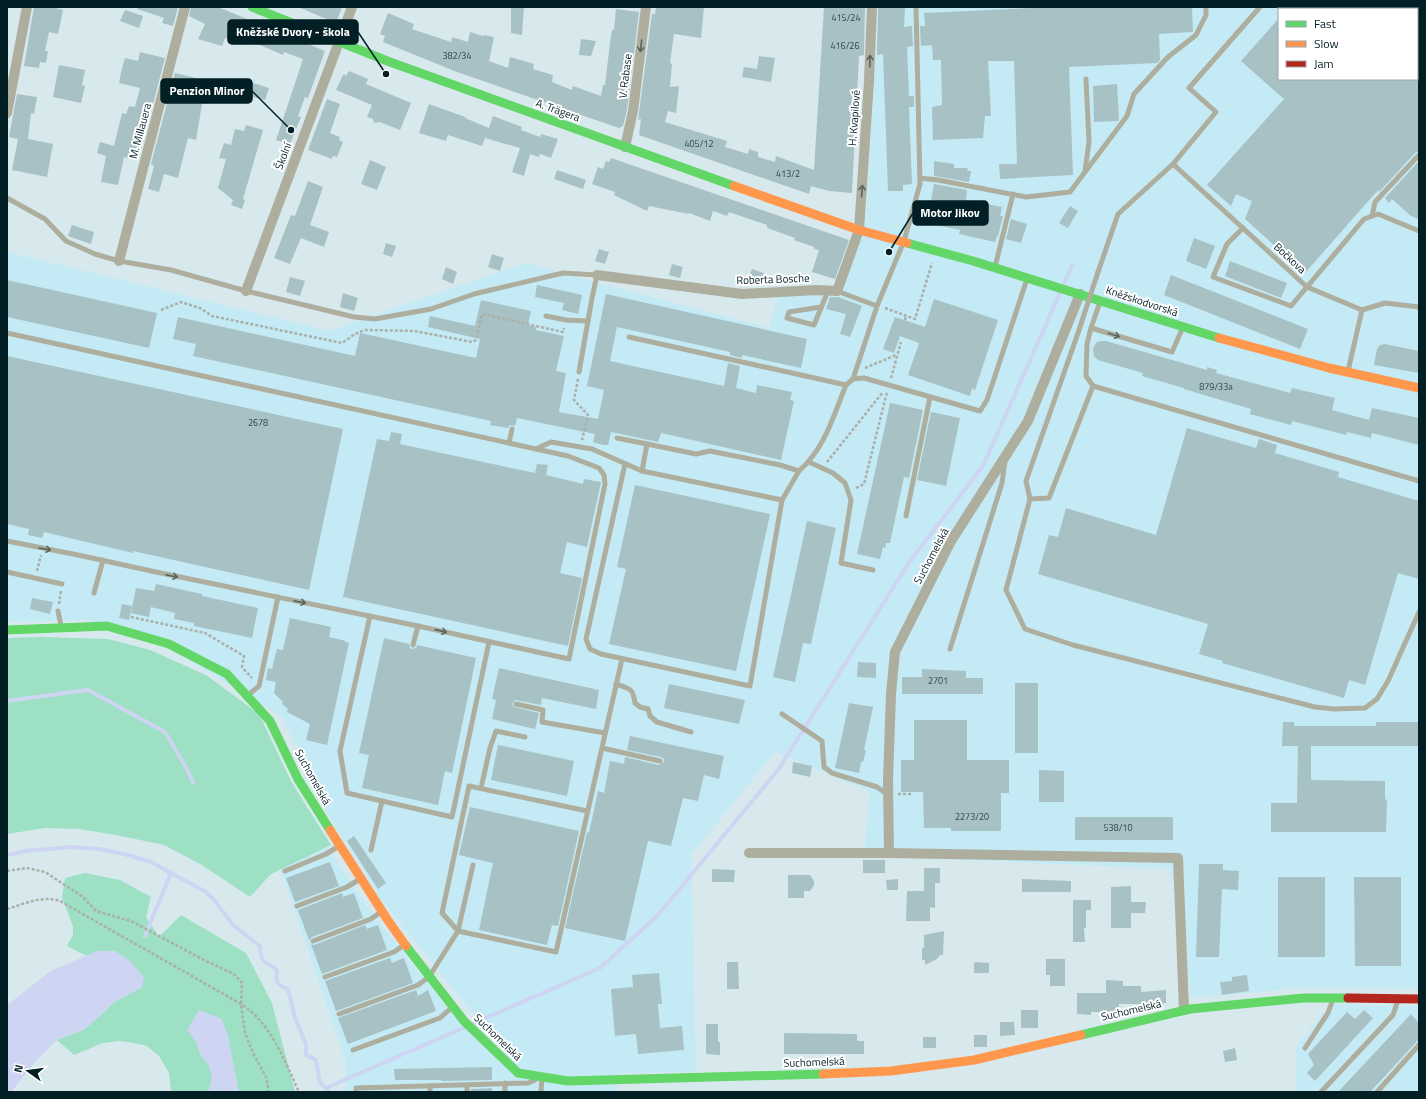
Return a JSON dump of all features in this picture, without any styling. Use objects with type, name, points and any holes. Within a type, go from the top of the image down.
[{"type":"street","points":[[7,113],[27,7]]},
{"type":"street","name":"M. Millauera","points":[[119,261],[185,7]]},
{"type":"street","name":"A. Trägera","points":[[252,7],[339,43],[859,230]]},
{"type":"street","name":"Školní","points":[[246,291],[352,7]]},
{"type":"street","name":"V. Rabase","points":[[625,147],[633,111],[646,7]]},
{"type":"street","name":"H. Kvapilové","points":[[859,230],[869,81],[872,7]]},
{"type":"street","points":[[832,291],[859,230]]},
{"type":"street","name":"Kněžskodvorská","points":[[859,230],[904,241],[995,268],[1183,327],[1348,372],[1419,388]]},
{"type":"street","name":"Roberta Bosche","points":[[597,275],[742,294],[817,290],[832,291]]},
{"type":"street","name":"Suchomelská","points":[[888,853],[888,794],[891,694],[894,652],[951,541],[1028,421],[1080,294]]},
{"type":"street","name":"Suchomelská","points":[[7,630],[107,626],[169,644],[227,674],[270,721],[298,779],[382,912],[405,944],[464,1021],[518,1073],[575,1081],[891,1071],[974,1060],[1184,1010],[1304,998],[1419,999]]},
{"type":"street","points":[[749,853],[888,853],[1178,858],[1184,1010]]},
{"type":"lane","points":[[625,464],[586,639],[590,649],[601,654],[622,659],[750,686],[782,500],[799,471],[809,462],[822,445],[846,385],[853,379],[876,306],[904,241],[920,184],[916,7]]},
{"type":"lane","points":[[920,178],[938,180],[1026,197],[1070,192],[1127,116],[1134,94],[1168,57],[1196,35],[1206,15],[1206,7]]},
{"type":"lane","points":[[1260,7],[1189,88],[1216,112],[1173,164],[1118,214],[1026,481],[1030,499],[1006,590],[1024,629],[1074,645],[1315,707],[1334,709],[1365,708],[1377,699],[1388,681],[1419,612]]},
{"type":"lane","points":[[1085,172],[1088,142],[1086,79]]},
{"type":"lane","points":[[1372,216],[1375,202],[1419,155]]},
{"type":"lane","name":"Bočkova","points":[[1173,164],[1307,287],[1362,310]]},
{"type":"lane","points":[[995,268],[1013,194]]},
{"type":"lane","points":[[7,198],[46,219],[66,241],[95,254],[119,261],[171,270],[246,291],[354,317],[375,319],[432,309],[474,294],[563,273],[597,275],[579,372]]},
{"type":"lane","points":[[1243,228],[1227,244],[1213,277],[1291,306],[1364,219],[1378,214],[1419,231]]},
{"type":"lane","points":[[853,379],[864,378],[980,411],[986,400],[1027,279]]},
{"type":"lane","points":[[821,307],[789,312],[788,318],[814,325],[821,307],[832,291],[876,306]]},
{"type":"lane","points":[[1100,301],[1087,344],[1086,376],[1093,386],[1419,481]]},
{"type":"lane","points":[[1348,372],[1362,310],[1385,303],[1419,307]]},
{"type":"lane","points":[[546,316],[566,320],[588,321]]},
{"type":"lane","points":[[1091,328],[1172,352],[1183,327]]},
{"type":"lane","points":[[7,333],[574,458],[599,468],[604,475],[605,484],[569,659],[418,626],[7,541]]},
{"type":"lane","points":[[629,337],[846,385]]},
{"type":"lane","points":[[1030,499],[1049,498],[1093,386]]},
{"type":"lane","points":[[906,516],[930,397]]},
{"type":"lane","points":[[509,443],[512,429]]},
{"type":"lane","points":[[617,438],[696,454],[710,451],[780,465],[799,471]]},
{"type":"lane","points":[[536,449],[551,442],[581,446],[592,449],[642,471],[782,500]]},
{"type":"lane","points":[[642,471],[647,444]]},
{"type":"lane","points":[[950,649],[1002,482],[1005,456]]},
{"type":"lane","points":[[809,462],[833,473],[845,483],[851,500],[841,563],[873,570]]},
{"type":"lane","points":[[94,593],[102,560]]},
{"type":"lane","points":[[7,572],[62,584]]},
{"type":"lane","points":[[247,696],[259,686],[278,597]]},
{"type":"lane","points":[[58,611],[61,627]]},
{"type":"lane","points":[[370,616],[340,751],[347,793],[452,817],[489,642]]},
{"type":"lane","points":[[414,645],[418,626]]},
{"type":"lane","points":[[587,811],[469,786],[442,913],[458,931],[556,952],[622,659]]},
{"type":"lane","points":[[616,684],[629,688],[634,693],[635,703],[640,707],[648,709],[650,716],[657,722],[691,732]]},
{"type":"lane","points":[[516,704],[543,710],[542,722],[605,733]]},
{"type":"lane","points":[[782,714],[822,741],[824,767],[832,773],[877,787],[888,794]]},
{"type":"lane","points":[[481,788],[490,748],[496,731],[525,737]]},
{"type":"lane","points":[[602,748],[660,761]]},
{"type":"lane","points":[[371,850],[382,801]]},
{"type":"lane","points":[[285,871],[326,854],[340,846]]},
{"type":"lane","points":[[339,1014],[418,985],[429,976],[458,931],[473,865]]},
{"type":"lane","points":[[297,906],[347,887],[361,879]]},
{"type":"lane","points":[[313,941],[371,919],[382,912]]},
{"type":"lane","points":[[325,977],[394,952],[405,944]]},
{"type":"lane","points":[[1305,1048],[1328,1013],[1333,998]]},
{"type":"lane","points":[[1321,1092],[1393,1015],[1398,999]]},
{"type":"lane","points":[[353,1050],[440,1018],[452,1007]]},
{"type":"lane","points":[[1377,1092],[1419,1045]]},
{"type":"lane","points":[[356,1092],[356,1088],[393,1090],[430,1086],[528,1082],[542,1077],[541,1092]]},
{"type":"lane","points":[[505,1083],[505,1092]]},
{"type":"lane","points":[[467,1085],[467,1092]]},
{"type":"lane","points":[[430,1086],[430,1092]]},
{"type":"path","points":[[876,306],[915,319],[933,259]]},
{"type":"path","points":[[904,320],[906,316]]},
{"type":"path","points":[[848,492],[864,484],[888,385],[901,342]]},
{"type":"path","points":[[856,372],[896,355]]},
{"type":"path","points":[[579,372],[574,400],[588,415],[581,446]]},
{"type":"path","points":[[822,468],[888,385]]},
{"type":"path","points":[[35,579],[42,548]]},
{"type":"path","points":[[58,611],[62,584]]},
{"type":"path","points":[[131,618],[204,633],[244,656],[242,667],[259,686]]},
{"type":"path","points":[[7,871],[27,868],[45,872],[83,897],[96,911],[131,921],[204,960],[234,974],[242,983],[241,1004],[245,1033],[254,1055],[266,1077],[269,1092]]},
{"type":"path","points":[[7,909],[40,899],[51,898],[60,901],[241,1004],[260,1019],[273,1037],[299,1092]]},
{"type":"shaded area","points":[[879,7],[1419,7],[1419,989],[1297,988],[1231,995],[1191,997],[1170,869],[864,855],[870,792],[775,752],[691,855],[696,1072],[617,1073],[617,1092],[347,1092],[345,1058],[278,862],[324,843],[372,913],[448,1009],[520,1072],[381,899],[327,813],[307,765],[281,716],[155,640],[87,620],[7,622],[7,252],[329,331],[525,263],[769,328],[778,295],[839,295],[866,216]]},
{"type":"shaded area","points":[[97,951],[115,951],[129,960],[144,977],[142,987],[114,1002],[83,1030],[57,1040],[36,1061],[11,1092],[7,1092],[7,1005],[51,971]]},
{"type":"shaded area","points":[[1331,1004],[1419,1006],[1419,1092],[1296,1092],[1296,1047]]},
{"type":"shaded area","points":[[199,1010],[222,1019],[228,1036],[239,1092],[208,1092],[212,1078],[209,1066],[200,1054],[196,1042],[187,1030]]},
{"type":"green space","points":[[41,637],[108,639],[150,650],[206,675],[259,714],[292,783],[331,845],[271,874],[250,897],[202,865],[164,845],[79,829],[45,828],[7,834],[7,638]]},
{"type":"green space","points":[[85,873],[120,880],[151,897],[146,917],[159,937],[181,915],[246,953],[272,1003],[295,1092],[171,1092],[169,1073],[159,1056],[147,1046],[120,1041],[103,1043],[74,1055],[57,1040],[83,1030],[114,1002],[142,987],[97,951],[87,956],[67,946],[73,935],[73,927],[62,897],[65,878]]},
{"type":"building","points":[[34,7],[52,7],[63,10],[58,34],[49,32],[45,51],[48,51],[46,63],[40,62],[39,68],[24,66]]},
{"type":"building","points":[[138,7],[178,7],[173,26],[162,23],[164,18],[137,9]]},
{"type":"building","points":[[191,7],[218,7],[325,51],[308,98],[305,97],[298,116],[301,117],[290,144],[276,140],[303,59],[284,52],[283,55],[246,39],[244,45],[225,38],[222,46],[198,39],[205,24],[189,16]]},
{"type":"building","points":[[298,7],[342,7],[336,23]]},
{"type":"building","points":[[511,7],[524,7],[522,35],[511,33]]},
{"type":"building","points":[[656,7],[704,7],[701,38],[674,34],[670,63],[672,64],[670,87],[679,86],[676,113],[668,111],[665,122],[727,141],[725,147],[748,154],[749,149],[758,152],[758,157],[775,162],[776,156],[814,170],[824,7],[865,7],[864,55],[859,56],[852,193],[829,191],[811,186],[809,194],[639,135],[641,119],[638,120],[652,14],[655,14]]},
{"type":"building","points":[[878,7],[905,7],[904,27],[912,26],[913,46],[907,47],[909,96],[914,96],[914,107],[909,107],[912,184],[903,185],[903,191],[888,191],[883,54],[877,55]]},
{"type":"building","points":[[1054,7],[1192,7],[1193,32],[1159,34],[1160,60],[1157,63],[1069,67],[1073,175],[1000,179],[999,164],[1017,164],[1014,61],[988,61],[991,116],[985,116],[983,138],[933,140],[932,107],[942,105],[941,60],[933,60],[932,45],[921,46],[920,26],[925,26],[924,13]]},
{"type":"building","points":[[616,9],[639,12],[627,110],[623,126],[619,128],[457,72],[383,42],[385,36],[380,34],[388,13],[414,24],[412,29],[451,42],[452,37],[468,42],[470,32],[483,36],[494,37],[489,61],[508,68],[510,57],[534,64],[533,69],[553,75],[552,82],[572,90],[573,86],[601,96],[603,85],[605,85]]},
{"type":"building","points":[[125,10],[143,16],[139,28],[120,21]]},
{"type":"building","points":[[1278,19],[1278,80],[1419,79],[1419,151],[1416,152],[1379,192],[1378,190],[1305,273],[1245,219],[1252,201],[1236,194],[1231,206],[1207,185],[1284,99],[1241,61]]},
{"type":"building","points":[[581,39],[596,41],[591,56],[579,55]]},
{"type":"building","points":[[140,52],[165,58],[138,161],[124,157],[118,185],[101,182],[106,156],[97,153],[100,142],[114,146],[122,113],[126,114],[129,106],[135,107],[140,88],[119,83],[125,58],[138,61]]},
{"type":"building","points":[[759,56],[775,58],[771,82],[742,77],[744,67],[757,69]]},
{"type":"building","points":[[59,65],[85,70],[82,85],[85,86],[81,103],[53,97]]},
{"type":"building","points":[[349,71],[368,79],[366,84],[411,103],[400,130],[380,122],[374,123],[373,119],[367,117],[372,105],[336,90],[344,74],[346,76]]},
{"type":"building","points":[[175,73],[196,78],[193,87],[207,91],[202,104],[196,140],[188,138],[178,178],[164,174],[159,192],[148,189],[154,166],[151,164]]},
{"type":"building","points":[[250,82],[269,88],[265,100],[246,95]]},
{"type":"building","points":[[1117,84],[1119,120],[1094,122],[1093,86]]},
{"type":"building","points":[[17,94],[37,97],[34,114],[31,113],[28,139],[53,144],[47,177],[12,170],[18,139],[9,137]]},
{"type":"building","points":[[327,99],[340,104],[330,133],[340,137],[339,140],[343,142],[337,157],[333,156],[332,159],[308,150]]},
{"type":"building","points":[[429,104],[465,117],[489,128],[493,116],[522,127],[521,130],[540,137],[541,134],[558,139],[551,158],[540,154],[539,157],[530,154],[524,176],[512,172],[520,148],[485,138],[482,146],[448,135],[446,141],[419,133]]},
{"type":"building","points":[[246,125],[263,130],[243,199],[245,200],[242,209],[231,205],[233,200],[218,188],[226,159],[219,158],[224,143],[231,145],[235,129],[244,131]]},
{"type":"building","points":[[611,158],[849,240],[835,279],[812,272],[819,250],[794,240],[795,238],[767,228],[767,225],[729,212],[727,216],[713,211],[710,221],[689,213],[649,206],[647,211],[614,195],[615,192],[592,184],[598,167],[603,169],[606,161],[609,162]]},
{"type":"building","points":[[370,160],[386,167],[377,190],[361,184]]},
{"type":"building","points":[[934,161],[954,164],[954,168],[968,168],[967,171],[971,171],[969,182],[934,176]]},
{"type":"building","points":[[1419,161],[1419,219],[1411,216],[1392,199],[1389,203],[1385,198]]},
{"type":"building","points":[[557,170],[586,180],[583,189],[554,179]]},
{"type":"building","points":[[308,181],[323,187],[310,225],[329,232],[324,247],[301,238],[290,264],[274,258],[291,215],[295,216]]},
{"type":"building","points":[[934,184],[967,190],[966,200],[1002,207],[1000,216],[1003,216],[995,242],[959,234],[960,230],[927,223]]},
{"type":"building","points":[[1070,206],[1078,211],[1068,228],[1059,223]]},
{"type":"building","points":[[1011,219],[1027,224],[1021,243],[1006,239]]},
{"type":"building","points":[[72,225],[94,232],[91,244],[68,236]]},
{"type":"building","points":[[1194,238],[1215,246],[1206,269],[1186,261]]},
{"type":"building","points":[[386,243],[396,246],[392,257],[383,254]]},
{"type":"building","points":[[599,249],[609,252],[605,264],[595,261]]},
{"type":"building","points":[[492,254],[504,258],[500,271],[488,267]]},
{"type":"building","points":[[1230,261],[1287,283],[1281,298],[1225,276]]},
{"type":"building","points":[[672,264],[683,267],[680,278],[669,275]]},
{"type":"building","points":[[446,267],[457,272],[453,284],[442,279]]},
{"type":"building","points":[[752,269],[764,273],[759,286],[747,282]]},
{"type":"building","points":[[1171,275],[1308,329],[1300,349],[1164,295]]},
{"type":"building","points":[[290,277],[305,281],[300,296],[286,292]]},
{"type":"building","points":[[7,280],[157,313],[149,348],[7,317]]},
{"type":"building","points":[[537,285],[582,295],[578,314],[562,310],[564,303],[535,297]]},
{"type":"building","points":[[343,293],[358,298],[354,311],[340,307]]},
{"type":"building","points":[[606,294],[807,339],[801,368],[742,355],[742,358],[730,355],[730,352],[617,327],[610,361],[724,386],[728,363],[740,366],[736,388],[756,393],[757,385],[792,392],[790,400],[794,401],[781,460],[661,433],[658,442],[611,432],[608,445],[603,445],[593,442],[595,434],[517,418],[515,426],[510,425],[508,428],[490,425],[491,421],[193,356],[196,344],[173,339],[178,317],[355,356],[360,333],[476,358],[480,339],[428,327],[430,316],[475,326],[481,300],[531,311],[528,325],[536,327],[536,330],[564,336],[556,371],[566,373],[559,412],[598,419],[604,390],[587,386]]},
{"type":"building","points":[[830,297],[838,297],[862,306],[850,337],[840,334],[846,314],[826,309]]},
{"type":"building","points":[[934,299],[998,320],[975,390],[972,388],[970,396],[908,375],[919,343],[900,336],[894,353],[883,349],[895,317],[925,327]]},
{"type":"building","points":[[1102,341],[1207,370],[1207,367],[1217,370],[1216,373],[1290,393],[1292,388],[1335,398],[1332,410],[1369,420],[1372,408],[1419,418],[1419,445],[1372,433],[1371,438],[1347,432],[1346,435],[1292,421],[1291,425],[1250,414],[1251,409],[1142,376],[1143,373],[1098,360],[1094,356],[1093,348],[1097,342]]},
{"type":"building","points":[[1385,344],[1419,351],[1419,373],[1374,365],[1377,349],[1380,345]]},
{"type":"building","points":[[7,356],[343,429],[309,590],[133,551],[133,553],[44,532],[42,538],[28,535],[29,529],[7,524]]},
{"type":"building","points":[[890,403],[923,410],[909,478],[904,477],[890,543],[886,543],[885,548],[883,547],[880,559],[857,554]]},
{"type":"building","points":[[931,412],[960,418],[946,486],[917,480]]},
{"type":"building","points":[[1187,428],[1256,448],[1259,439],[1277,445],[1275,453],[1339,472],[1338,477],[1419,501],[1419,579],[1398,573],[1365,685],[1349,680],[1344,698],[1222,663],[1223,661],[1199,654],[1208,624],[1038,574],[1049,535],[1058,537],[1066,508],[1156,535]]},
{"type":"building","points":[[391,432],[402,434],[400,444],[535,473],[537,464],[548,465],[546,475],[583,484],[584,479],[601,482],[587,547],[567,542],[560,573],[582,578],[568,646],[343,597],[377,439],[389,441]]},
{"type":"building","points":[[635,485],[770,514],[736,671],[609,644],[626,569],[617,567]]},
{"type":"building","points":[[807,521],[836,528],[811,644],[803,643],[795,682],[773,677]]},
{"type":"building","points":[[156,584],[258,608],[252,638],[194,626],[194,623],[174,619],[175,613],[151,607],[149,617],[131,613],[136,588],[154,591]]},
{"type":"building","points":[[32,598],[53,602],[50,614],[30,609]]},
{"type":"building","points":[[122,604],[132,606],[129,620],[119,618]]},
{"type":"building","points":[[290,618],[331,627],[329,637],[349,643],[327,745],[306,740],[310,724],[287,712],[288,709],[282,704],[283,702],[274,693],[276,682],[266,680],[268,668],[272,669],[277,649],[283,650]]},
{"type":"building","points":[[384,638],[409,644],[410,648],[412,649],[416,648],[417,645],[476,658],[452,773],[445,771],[438,805],[362,788],[369,755],[359,753]]},
{"type":"building","points":[[858,662],[876,663],[876,678],[857,677]]},
{"type":"building","points":[[499,668],[599,690],[596,709],[542,698],[541,705],[515,700],[512,704],[514,707],[539,713],[535,729],[492,719],[496,700],[492,699]]},
{"type":"building","points":[[922,669],[966,671],[966,678],[983,678],[983,694],[902,694],[902,677],[922,677]]},
{"type":"building","points":[[1015,683],[1038,683],[1038,753],[1015,753]]},
{"type":"building","points":[[669,684],[745,700],[739,724],[664,708]]},
{"type":"building","points":[[849,703],[873,707],[864,750],[866,750],[863,762],[861,762],[859,773],[835,768]]},
{"type":"building","points":[[914,720],[967,720],[967,760],[1009,760],[1009,793],[1001,793],[1001,831],[951,831],[951,828],[924,828],[923,792],[901,792],[901,760],[914,760]]},
{"type":"building","points":[[1283,722],[1294,722],[1294,726],[1376,726],[1376,722],[1419,722],[1419,746],[1311,746],[1311,780],[1385,781],[1385,798],[1387,802],[1386,832],[1271,832],[1271,803],[1297,803],[1298,746],[1282,746]]},
{"type":"building","points":[[630,736],[724,756],[719,779],[704,775],[698,801],[683,798],[671,846],[648,841],[625,941],[565,928],[598,791],[604,793],[610,761],[624,764],[625,757],[659,765],[664,762],[664,759],[661,757],[627,750]]},
{"type":"building","points":[[498,745],[574,761],[567,796],[491,780]]},
{"type":"building","points":[[793,762],[812,766],[810,777],[792,773]]},
{"type":"building","points":[[1039,770],[1064,771],[1064,802],[1039,802]]},
{"type":"building","points":[[470,807],[579,831],[558,926],[552,925],[547,945],[479,930],[493,863],[459,855]]},
{"type":"building","points":[[1075,817],[1173,817],[1173,840],[1075,840]]},
{"type":"building","points":[[354,836],[386,883],[378,889],[347,841]]},
{"type":"building","points":[[863,860],[885,860],[885,873],[863,873]]},
{"type":"building","points":[[330,862],[339,886],[295,902],[286,878]]},
{"type":"building","points":[[1199,864],[1223,864],[1223,870],[1239,871],[1238,890],[1222,889],[1219,957],[1196,957]]},
{"type":"building","points":[[924,868],[940,868],[940,883],[935,883],[935,908],[930,907],[930,921],[906,921],[907,891],[924,891]]},
{"type":"building","points":[[712,869],[735,870],[734,882],[712,882]]},
{"type":"building","points":[[788,875],[810,875],[814,881],[814,885],[810,891],[804,891],[804,898],[788,898]]},
{"type":"building","points":[[1278,877],[1325,877],[1325,957],[1278,957]]},
{"type":"building","points":[[1354,877],[1401,877],[1401,966],[1355,966]]},
{"type":"building","points":[[898,879],[898,890],[887,890],[886,880]]},
{"type":"building","points":[[1022,879],[1071,881],[1071,892],[1022,892]]},
{"type":"building","points":[[1131,886],[1131,902],[1146,902],[1145,913],[1131,913],[1131,928],[1111,928],[1111,887]]},
{"type":"building","points":[[342,893],[343,897],[354,893],[363,918],[312,937],[309,940],[298,910]]},
{"type":"building","points":[[1073,900],[1091,900],[1091,910],[1086,910],[1086,928],[1084,928],[1085,942],[1073,942]]},
{"type":"building","points":[[365,925],[367,929],[378,925],[387,950],[322,974],[311,944],[314,945]]},
{"type":"building","points":[[944,931],[943,955],[940,955],[937,959],[925,965],[925,960],[922,960],[924,935]]},
{"type":"building","points":[[390,958],[392,963],[404,958],[413,983],[336,1011],[325,981]]},
{"type":"building","points":[[1046,959],[1065,959],[1065,986],[1050,986],[1050,975],[1046,975]]},
{"type":"building","points":[[727,962],[738,962],[739,989],[727,989]]},
{"type":"building","points":[[974,963],[989,963],[989,973],[974,973]]},
{"type":"building","points":[[659,973],[662,1004],[658,1004],[660,1028],[682,1026],[684,1050],[638,1054],[636,1034],[615,1036],[611,989],[633,987],[632,975]]},
{"type":"building","points":[[1247,975],[1249,991],[1222,995],[1220,982],[1232,981],[1232,977]]},
{"type":"building","points":[[1106,980],[1123,981],[1123,986],[1141,986],[1141,992],[1166,990],[1166,1003],[1143,1006],[1143,1004],[1119,1004],[1119,1012],[1091,1012],[1091,1015],[1077,1014],[1077,993],[1106,993]]},
{"type":"building","points":[[416,990],[418,996],[428,990],[436,1011],[348,1044],[338,1018]]},
{"type":"building","points":[[1021,1010],[1038,1010],[1038,1028],[1021,1028]]},
{"type":"building","points":[[1364,1010],[1373,1018],[1315,1081],[1307,1073],[1314,1065],[1308,1054],[1347,1012],[1355,1019]]},
{"type":"building","points":[[1411,1014],[1419,1023],[1419,1039],[1385,1076],[1370,1092],[1338,1092]]},
{"type":"building","points":[[1000,1022],[1014,1022],[1015,1035],[1000,1036]]},
{"type":"building","points":[[706,1024],[718,1024],[720,1055],[706,1054]]},
{"type":"building","points":[[784,1033],[857,1034],[857,1041],[864,1041],[864,1054],[784,1054]]},
{"type":"building","points":[[974,1035],[987,1035],[987,1047],[974,1047]]},
{"type":"building","points":[[923,1037],[936,1037],[936,1048],[923,1048]]},
{"type":"building","points":[[1235,1048],[1237,1060],[1225,1062],[1223,1051]]},
{"type":"building","points":[[492,1067],[492,1080],[443,1081],[395,1080],[394,1069]]},
{"type":"building","points":[[492,1088],[492,1092],[471,1092],[471,1089]]},
{"type":"waterway","points":[[326,1088],[600,968],[658,915],[778,770],[910,561],[983,466],[1072,266]]},
{"type":"waterway","points":[[7,701],[88,690],[165,732],[188,771],[193,783]]},
{"type":"waterway","points":[[7,855],[26,851],[71,847],[99,849],[124,854],[151,862],[206,892],[215,901],[233,925],[260,946],[262,959],[277,970],[276,977],[279,984],[288,989],[295,1018],[306,1044],[306,1055],[316,1060],[320,1083],[328,1092]]},
{"type":"waterway","points":[[145,936],[171,873]]},
{"type":"traffic: fast","points":[[252,7],[390,62],[734,186]]},
{"type":"traffic: fast","points":[[907,243],[973,261],[1219,338]]},
{"type":"traffic: fast","points":[[7,630],[107,626],[169,644],[227,674],[270,721],[298,779],[330,830]]},
{"type":"traffic: fast","points":[[406,946],[464,1021],[518,1073],[568,1081],[823,1074]]},
{"type":"traffic: fast","points":[[1081,1035],[1190,1009],[1304,998],[1348,998]]},
{"type":"traffic: slow","points":[[734,186],[859,230],[907,243]]},
{"type":"traffic: slow","points":[[1219,338],[1329,368],[1419,388]]},
{"type":"traffic: slow","points":[[330,830],[406,946]]},
{"type":"traffic: slow","points":[[823,1074],[891,1071],[974,1060],[1081,1035]]},
{"type":"traffic: jam","points":[[1348,998],[1419,999]]},
{"type":"place","name":"Kněžské Dvory - škola","points":[[386,74]]},
{"type":"place","name":"Penzion Minor","points":[[291,130]]},
{"type":"place","name":"Motor Jikov","points":[[889,252]]}]
